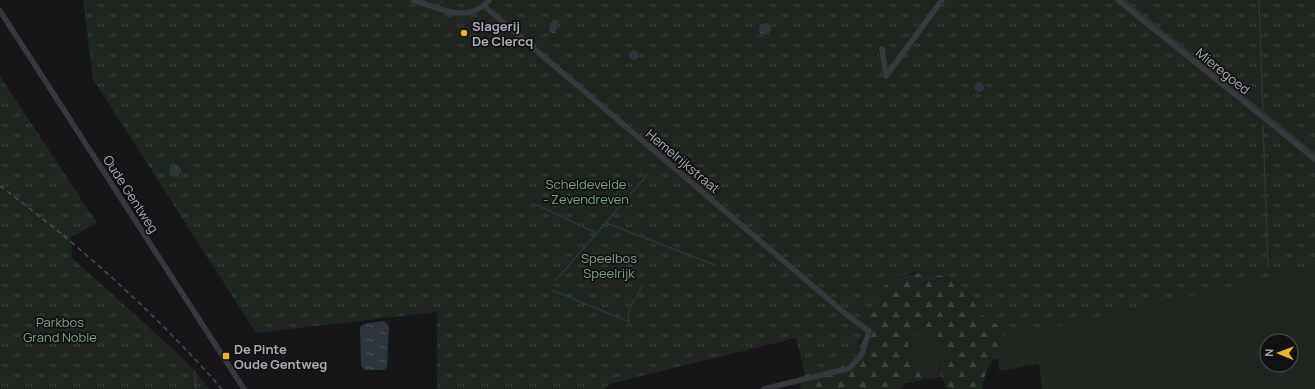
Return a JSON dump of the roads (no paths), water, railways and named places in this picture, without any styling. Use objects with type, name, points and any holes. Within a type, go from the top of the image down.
[{"type":"street","points":[[413,0],[465,14],[473,13],[484,6],[489,0]]},
{"type":"street","points":[[882,49],[886,76],[942,0]]},
{"type":"street","name":"Mieregoed","points":[[1118,0],[1315,159]]},
{"type":"street","name":"Hemelrijkstraat","points":[[484,6],[842,311],[869,332],[862,354],[850,368],[764,389]]},
{"type":"street","name":"Oude Gentweg","points":[[0,11],[244,389]]},
{"type":"water","points":[[554,19],[559,20],[559,24],[555,33],[552,33],[549,30],[550,24]]},
{"type":"water","points":[[763,23],[767,23],[771,29],[767,35],[763,35],[759,31],[759,27]]},
{"type":"water","points":[[632,50],[636,50],[639,55],[636,60],[632,60],[629,57],[629,53]]},
{"type":"water","points":[[979,82],[984,87],[979,92],[974,87]]},
{"type":"water","points":[[173,165],[177,165],[181,171],[177,177],[173,177],[169,173],[169,169]]},
{"type":"water","points":[[384,321],[389,326],[387,367],[384,370],[364,370],[361,365],[360,327],[363,324]]},
{"type":"waterway","points":[[1124,0],[1315,154]]},
{"type":"waterway","points":[[1259,0],[1263,113]]},
{"type":"waterway","points":[[1263,125],[1268,268]]},
{"type":"waterway","points":[[556,280],[648,174]]},
{"type":"waterway","points":[[535,204],[596,233]]},
{"type":"waterway","points":[[606,223],[715,265]]},
{"type":"waterway","points":[[552,290],[629,322],[628,312],[643,284]]},
{"type":"waterway","points":[[195,371],[196,389]]},
{"type":"railway","points":[[0,186],[88,256],[144,307],[222,389]]},
{"type":"place","name":"Slagerij De Clercq","points":[[464,33]]},
{"type":"place","name":"De Pinte Oude Gentweg","points":[[226,356]]},
{"type":"park label","name":"Scheldevelde - Zevendreven","points":[[586,192]]},
{"type":"park label","name":"Speelbos Speelrijk","points":[[609,266]]},
{"type":"park label","name":"Parkbos Grand Noble","points":[[60,330]]}]
